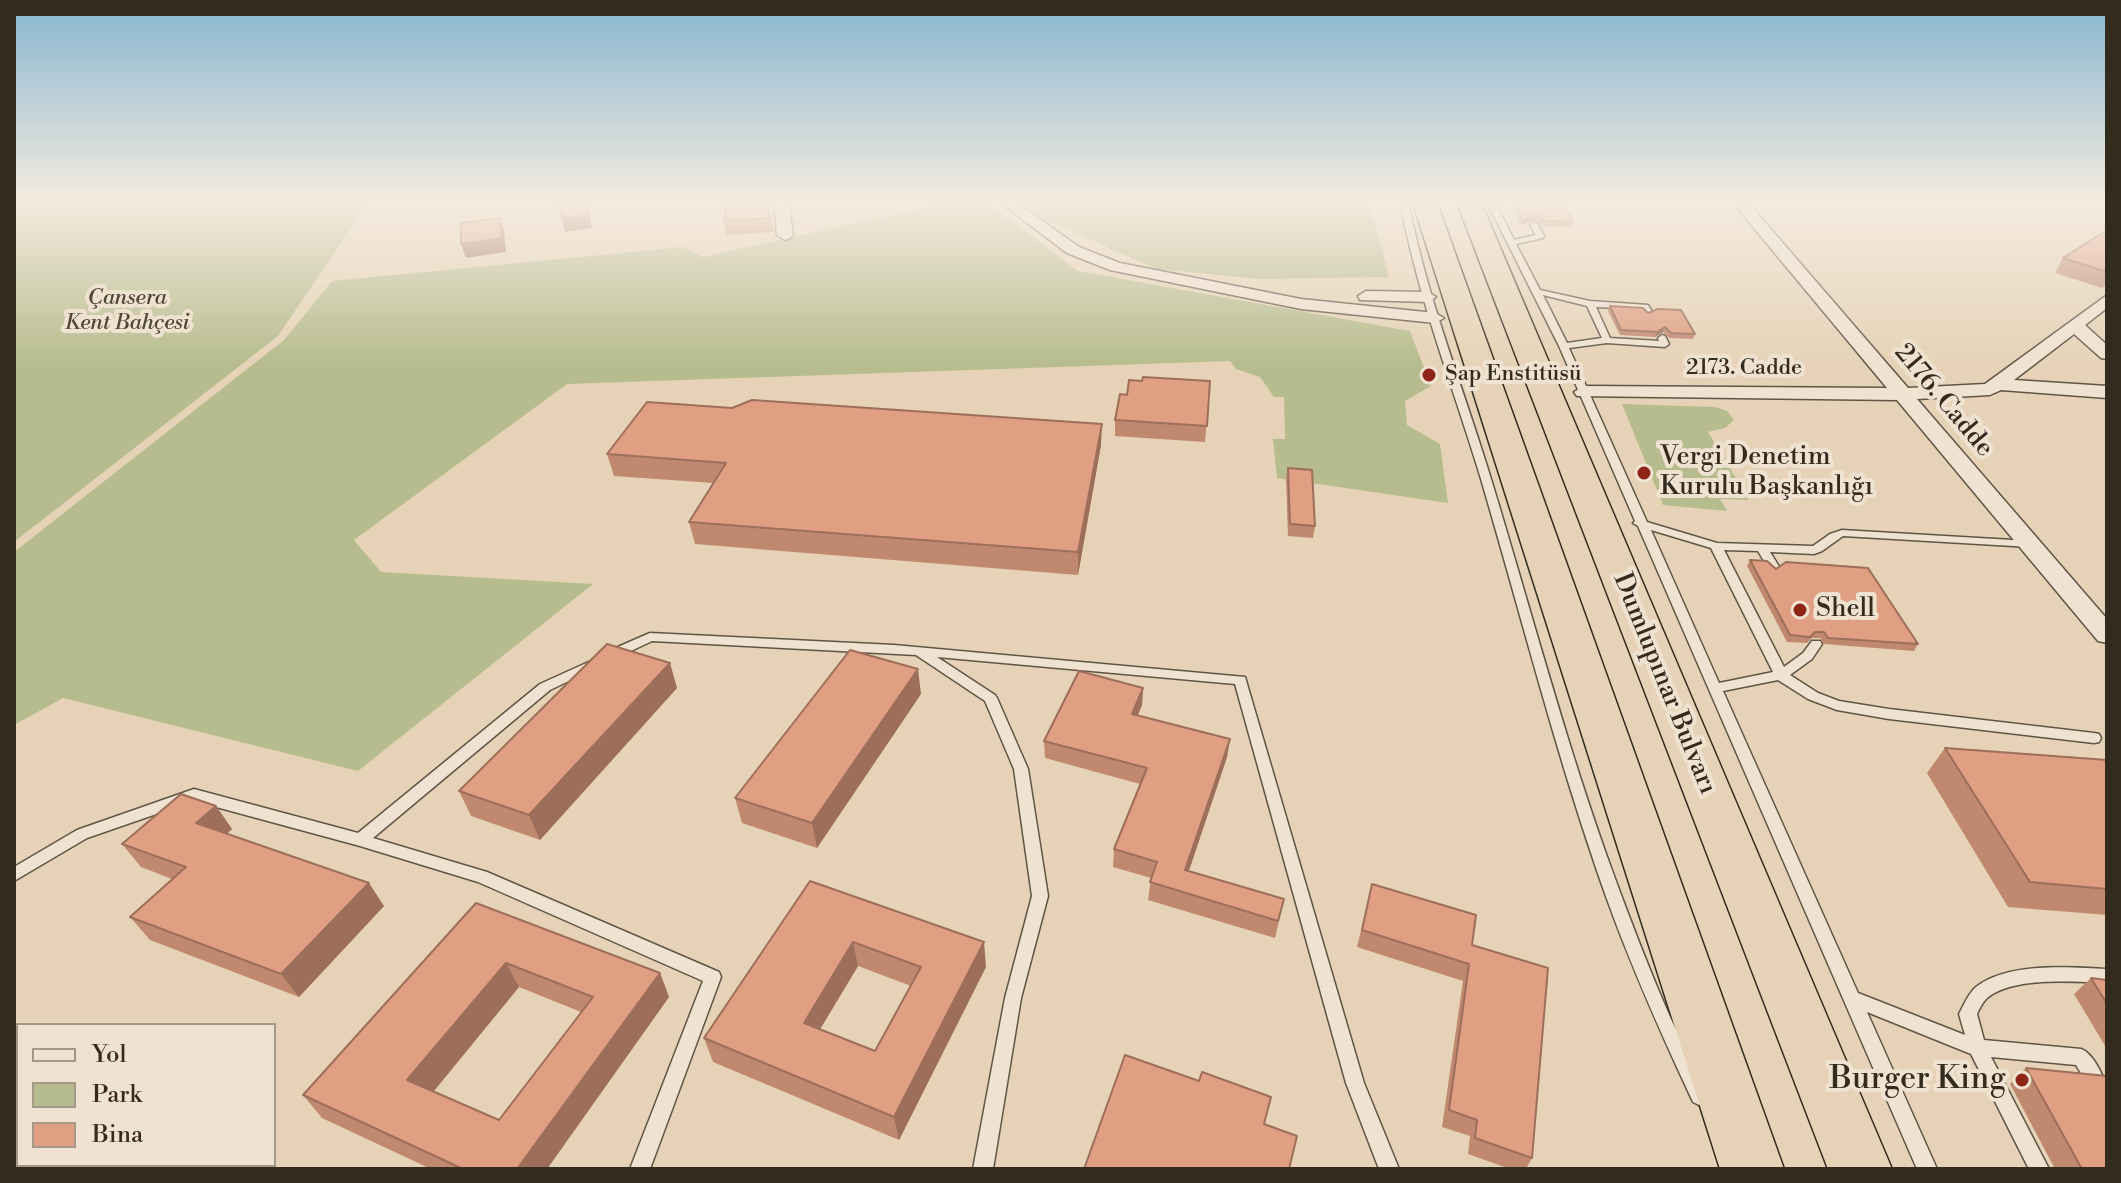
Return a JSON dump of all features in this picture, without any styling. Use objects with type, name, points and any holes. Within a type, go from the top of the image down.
[{"type":"highway","points":[[1443,255],[1752,1169]]},
{"type":"highway","name":"Dumlupınar Bulvarı","points":[[1490,255],[1860,1169]]},
{"type":"street","points":[[1086,255],[1116,267],[1301,304],[1435,318]]},
{"type":"street","name":"2176. Cadde","points":[[1785,255],[2107,635]]},
{"type":"street","points":[[1248,293],[1428,297]]},
{"type":"street","points":[[1997,384],[2107,300]]},
{"type":"street","points":[[2074,325],[2107,354]]},
{"type":"street","points":[[1997,384],[2107,392]]},
{"type":"street","name":"2173. Cadde","points":[[1584,392],[1904,394],[1990,389],[1997,384]]},
{"type":"lane","points":[[1418,255],[1593,840],[1677,1053],[1704,1105]]},
{"type":"lane","points":[[1519,255],[1564,346],[1639,523],[1927,1169]]},
{"type":"lane","points":[[1539,292],[1590,304],[1645,307],[1649,313]]},
{"type":"lane","points":[[1590,304],[1607,340]]},
{"type":"lane","points":[[1564,346],[1607,340],[1665,344],[1662,338]]},
{"type":"lane","points":[[1639,523],[1716,546],[1814,550],[1832,536],[1842,533],[2030,544]]},
{"type":"lane","points":[[1716,546],[1782,676],[1813,696],[1837,705],[1981,727],[2094,738]]},
{"type":"lane","points":[[1762,548],[1774,568]]},
{"type":"lane","points":[[360,840],[545,687],[650,637],[919,651],[1240,680],[1355,1083],[1389,1169]]},
{"type":"lane","points":[[1715,688],[1782,676],[1808,657],[1816,644]]},
{"type":"lane","points":[[919,651],[990,698],[1021,769],[1040,896],[1013,998],[983,1169]]},
{"type":"lane","points":[[14,875],[82,834],[194,795],[482,877],[713,977],[640,1169]]},
{"type":"lane","points":[[2039,1169],[1977,1048],[1968,1014],[1975,1000],[1986,989],[2024,978],[2107,976]]},
{"type":"lane","points":[[1851,998],[1977,1048],[2081,1057],[2102,1092]]},
{"type":"green space","name":"Çansera Kent Bahçesi","points":[[14,255],[333,255],[278,336],[14,542]]},
{"type":"green space","points":[[598,255],[1057,255],[1078,271],[1410,331],[1431,386],[1405,401],[1407,425],[1440,444],[1448,503],[1277,478],[1273,439],[1285,439],[1284,397],[1274,397],[1260,377],[1236,369],[1230,361],[567,384],[354,540],[381,572],[593,584],[358,771],[63,698],[14,725],[14,552],[284,340],[332,281]]},
{"type":"green space","points":[[1126,255],[1383,255],[1389,277],[1259,279],[1157,269]]},
{"type":"green space","points":[[1622,404],[1715,407],[1727,411],[1734,420],[1725,428],[1708,432],[1749,500],[1720,499],[1727,511],[1663,505]]},
{"type":"building","points":[[2067,255],[2107,255],[2107,272],[2063,258]]},
{"type":"building","points":[[1610,306],[1643,308],[1648,313],[1658,309],[1681,310],[1695,334],[1671,333],[1665,327],[1657,332],[1621,330]]},
{"type":"building","points":[[1143,377],[1210,381],[1207,426],[1115,420],[1120,394],[1127,395],[1129,380],[1142,381]]},
{"type":"building","points":[[752,400],[1102,424],[1078,552],[689,522],[726,463],[607,454],[647,402],[732,408]]},
{"type":"building","points":[[1288,468],[1312,470],[1315,526],[1290,524]]},
{"type":"building","points":[[1750,560],[1767,561],[1776,569],[1786,562],[1868,568],[1918,644],[1828,638],[1824,632],[1815,632],[1810,637],[1790,635]]},
{"type":"building","points":[[607,644],[670,663],[529,815],[459,791]]},
{"type":"building","points":[[850,650],[918,669],[812,823],[735,798]]},
{"type":"building","points":[[1079,671],[1143,688],[1132,714],[1230,739],[1185,870],[1284,899],[1278,921],[1150,882],[1157,862],[1114,849],[1147,768],[1044,741]]},
{"type":"building","points":[[1945,748],[2107,760],[2107,889],[2030,882]]},
{"type":"building","points":[[181,794],[216,806],[196,823],[369,883],[281,974],[130,917],[186,867],[122,844]]},
{"type":"building","points":[[810,881],[984,942],[894,1117],[704,1038]],"holes":[[[853,942],[921,967],[875,1051],[804,1023]]]},
{"type":"building","points":[[1372,884],[1476,915],[1472,945],[1548,968],[1532,1158],[1475,1138],[1477,1120],[1449,1110],[1469,964],[1362,930]]},
{"type":"building","points":[[476,903],[660,973],[517,1169],[463,1169],[303,1095]],"holes":[[[506,963],[593,997],[499,1120],[407,1080]]]},
{"type":"building","points":[[2091,978],[2107,980],[2107,1004]]},
{"type":"building","points":[[1125,1055],[1199,1081],[1202,1072],[1271,1097],[1264,1124],[1297,1136],[1289,1169],[1084,1169]]},
{"type":"building","points":[[2026,1068],[2107,1076],[2107,1169],[2082,1169]]},
{"type":"building","points":[[269,1167],[273,1169],[43,1169]]},
{"type":"place","name":"Şap Enstitüsü","points":[[1429,375]]},
{"type":"place","name":"Vergi Denetim Kurulu Başkanlığı","points":[[1644,473]]},
{"type":"place","name":"Shell","points":[[1800,610]]},
{"type":"place","name":"Burger King","points":[[2022,1080]]}]
